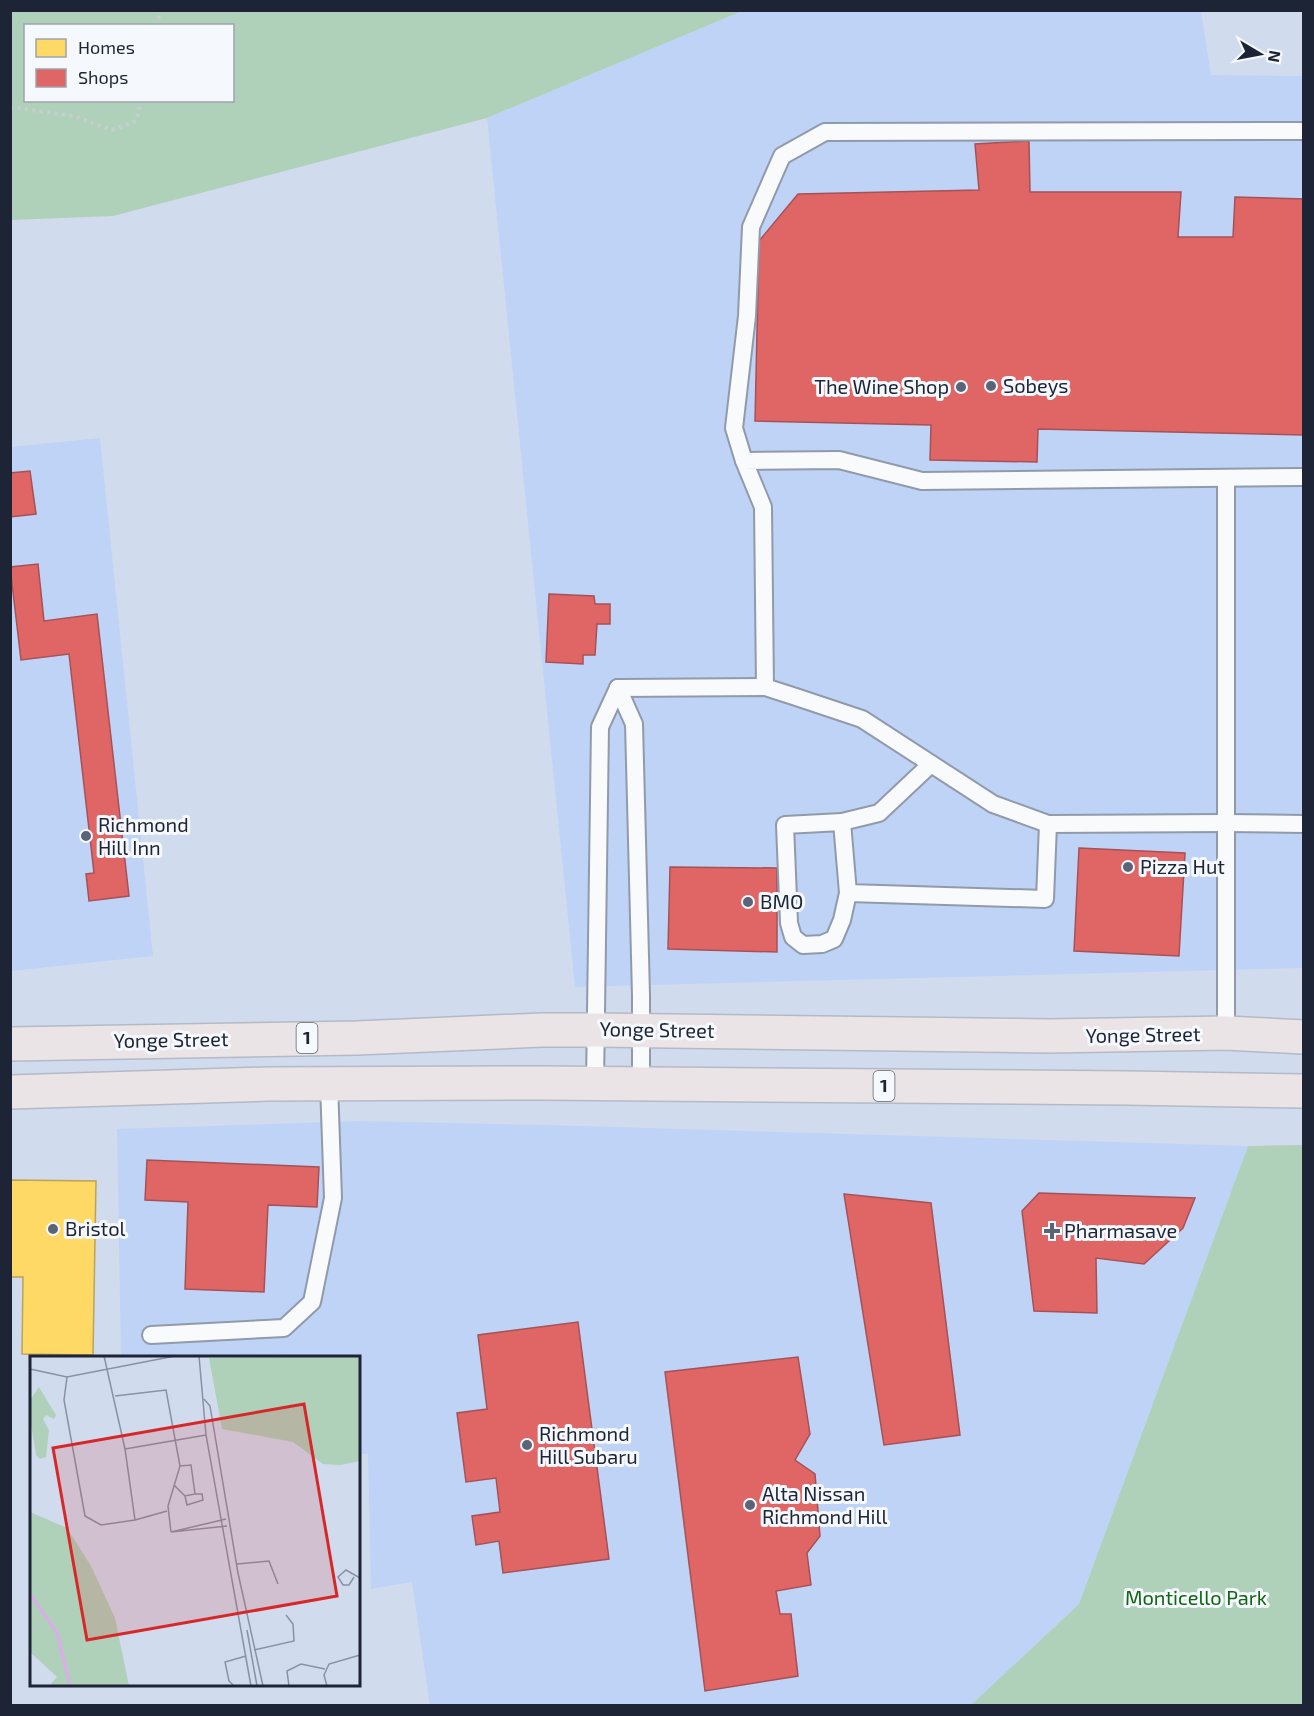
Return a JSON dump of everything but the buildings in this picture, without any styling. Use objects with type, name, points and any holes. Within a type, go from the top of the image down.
[{"type":"main road","name":"Yonge Street","points":[[13,1044],[357,1038],[543,1030],[1049,1036],[1226,1033],[1304,1037]]},
{"type":"main road","points":[[20,1090],[329,1084],[641,1084]]},
{"type":"main road","name":"1","points":[[641,1084],[1304,1091]]},
{"type":"lane","points":[[765,687],[763,507],[734,429],[747,316],[751,227],[782,156],[825,132],[1304,131]]},
{"type":"lane","points":[[744,461],[839,460],[922,482],[1304,477]]},
{"type":"lane","points":[[1226,478],[1226,1033]]},
{"type":"lane","points":[[618,688],[765,687],[862,719],[993,804],[1048,824],[1304,824]]},
{"type":"lane","points":[[595,1084],[600,727],[618,688]]},
{"type":"lane","points":[[618,688],[634,724],[641,1084]]},
{"type":"lane","points":[[842,822],[848,893],[842,920],[834,939],[822,944],[803,945],[793,936],[789,923],[785,825],[842,822],[879,813],[931,764]]},
{"type":"lane","points":[[848,893],[1045,899],[1048,824]]},
{"type":"lane","points":[[151,1335],[284,1328],[312,1302],[333,1198],[329,1084]]},
{"type":"path","points":[[10,107],[73,116],[112,130],[136,121],[142,102]]},
{"type":"shaded area","points":[[742,11],[1201,11],[1211,75],[1303,76],[1303,968],[575,987],[487,118]]},
{"type":"shaded area","points":[[100,438],[153,956],[11,971],[10,447]]},
{"type":"shaded area","points":[[361,1121],[1248,1146],[1079,1604],[971,1705],[430,1706],[412,1582],[371,1589],[368,1454],[360,1454],[360,1356],[121,1356],[117,1129]]},
{"type":"green space","points":[[11,10],[742,11],[487,118],[113,216],[11,220]]},
{"type":"green space","name":"Monticello Park","points":[[1303,1145],[1303,1705],[971,1705],[1079,1604],[1248,1146]]},
{"type":"place","name":"Sobeys","points":[[991,386]]},
{"type":"place","name":"The Wine Shop","points":[[961,387]]},
{"type":"place","name":"Richmond Hill Inn","points":[[86,836]]},
{"type":"place","name":"Pizza Hut","points":[[1128,867]]},
{"type":"place","name":"BMO","points":[[748,902]]},
{"type":"place","name":"Bristol","points":[[53,1229]]},
{"type":"place","name":"Pharmasave","points":[[1052,1231]]},
{"type":"place","name":"Richmond Hill Subaru","points":[[527,1445]]},
{"type":"place","name":"Alta Nissan Richmond Hill","points":[[750,1505]]}]
